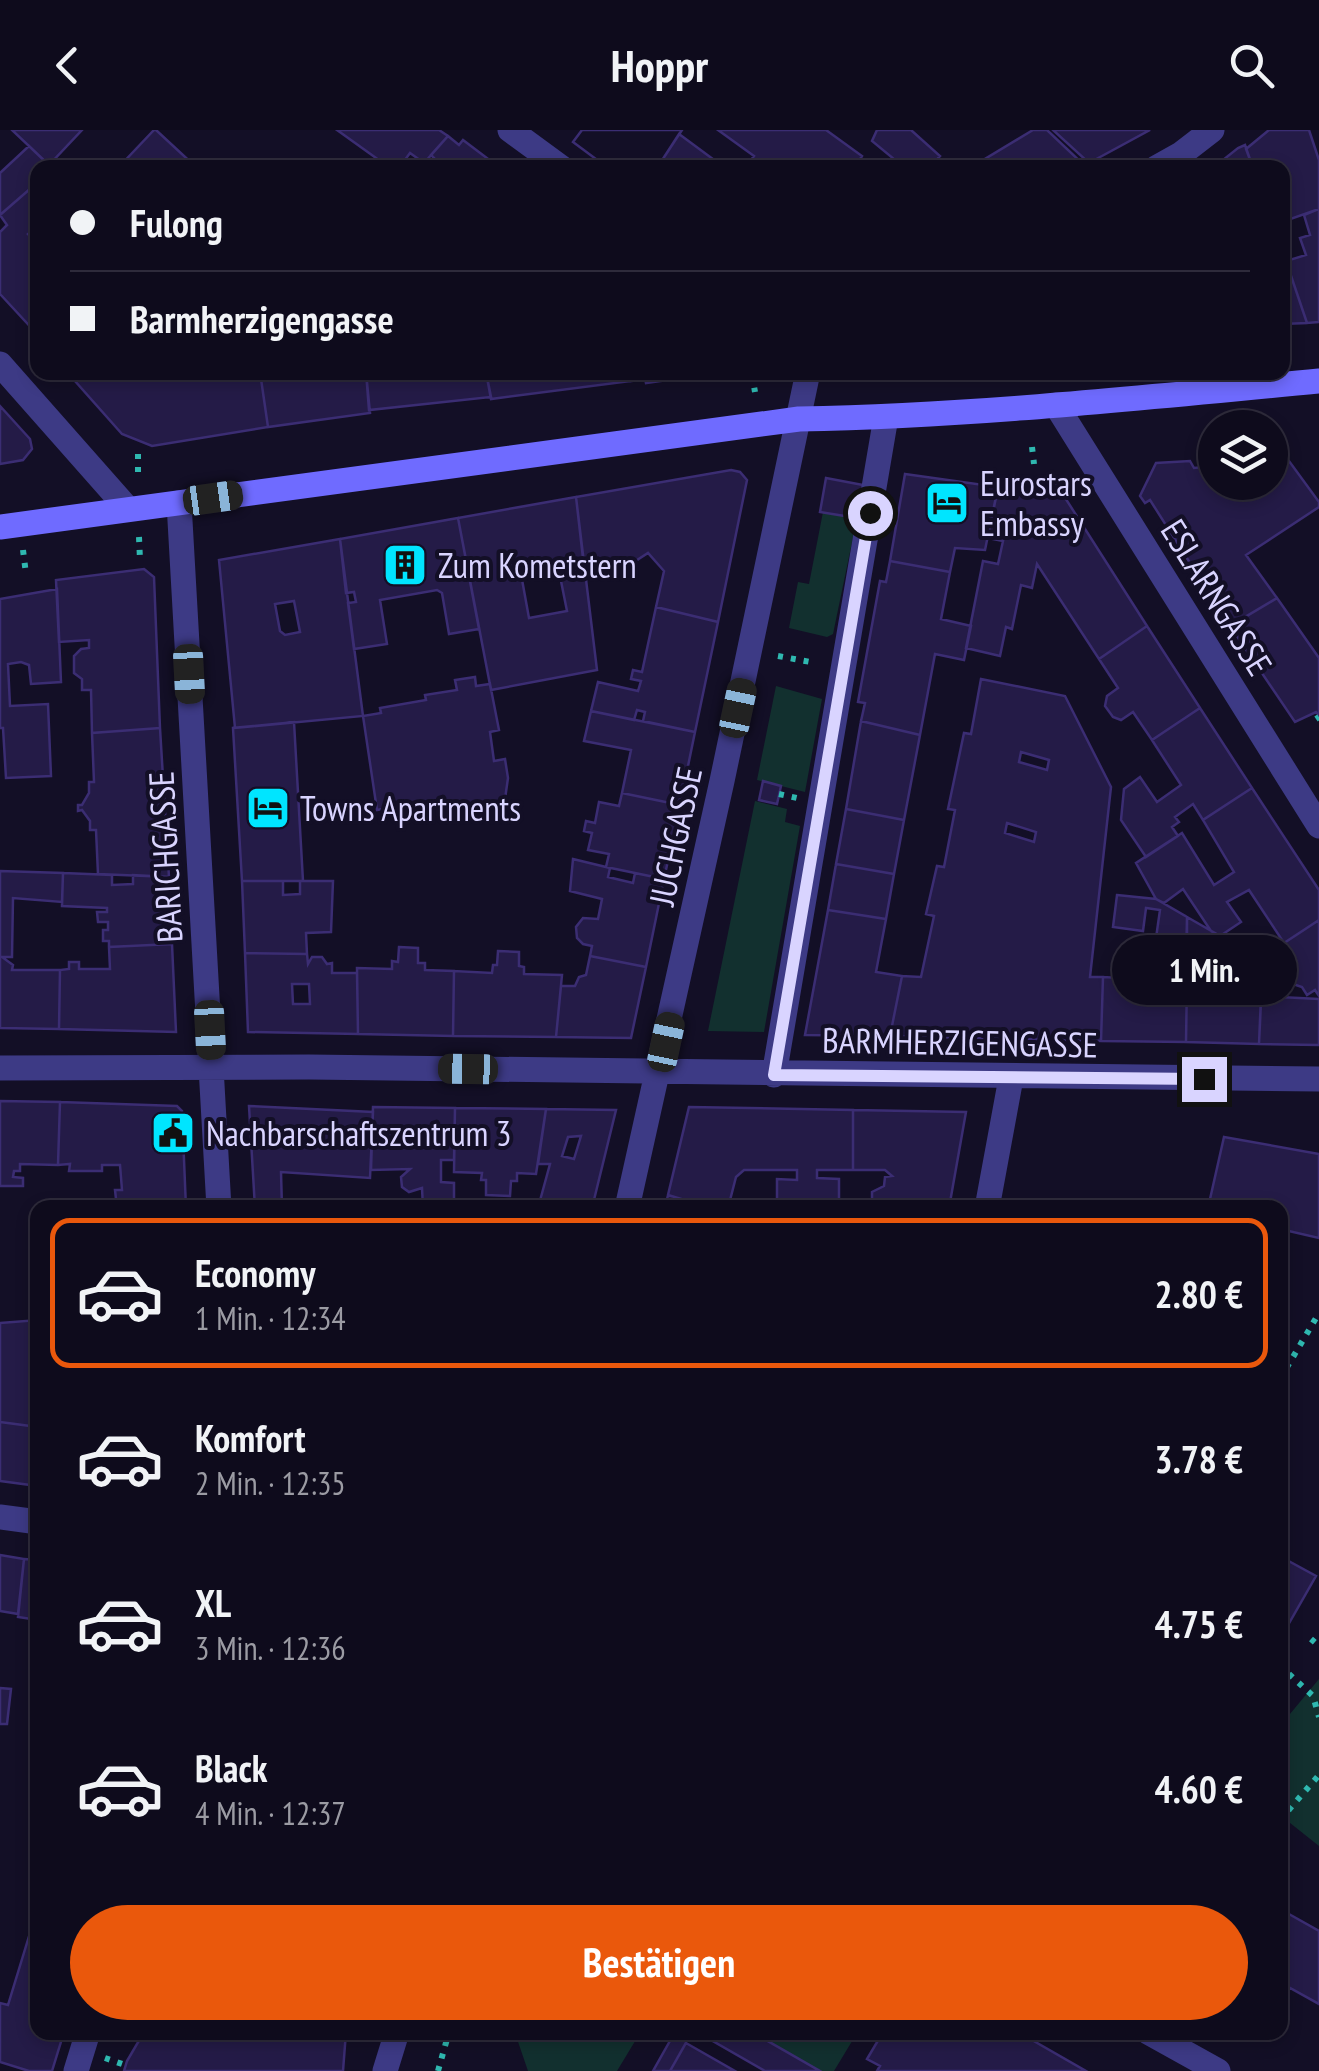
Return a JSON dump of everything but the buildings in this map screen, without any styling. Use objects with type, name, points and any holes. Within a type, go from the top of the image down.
[{"type":"main road","points":[[0,527],[799,419],[1056,405],[1319,382]]},
{"type":"street","points":[[510,130],[551,160]]},
{"type":"street","points":[[1170,160],[1212,130]]},
{"type":"street","points":[[0,364],[128,510]]},
{"type":"street","name":"JUCHGASSE","points":[[629,1200],[806,380]]},
{"type":"street","name":"ESLARNGASSE","points":[[1056,405],[1319,826]]},
{"type":"street","points":[[774,1075],[886,417]]},
{"type":"street","name":"BARICHGASSE","points":[[179,503],[219,1200]]},
{"type":"street","name":"BARMHERZIGENGASSE","points":[[0,1068],[308,1067],[1319,1079]]},
{"type":"street","points":[[988,1200],[1011,1078]]},
{"type":"street","points":[[0,1517],[30,1521]]},
{"type":"street","points":[[76,2071],[86,2040]]},
{"type":"street","points":[[385,2071],[395,2040]]},
{"type":"street","points":[[1162,2040],[1218,2071]]},
{"type":"path","points":[[753,380],[754,392]]},
{"type":"path","points":[[1032,448],[1034,464]]},
{"type":"path","points":[[24,550],[26,574]]},
{"type":"path","points":[[778,656],[828,666]]},
{"type":"path","points":[[1288,1365],[1319,1313]]},
{"type":"path","points":[[1311,1640],[1319,1646]]},
{"type":"path","points":[[1289,1674],[1312,1696],[1319,1714]]},
{"type":"path","points":[[1288,1811],[1319,1775]]},
{"type":"path","points":[[438,2071],[448,2040]]},
{"type":"green space","points":[[823,512],[857,518],[833,634],[827,637],[789,628],[798,582],[809,584]]},
{"type":"green space","points":[[776,686],[822,699],[805,792],[757,780]]},
{"type":"green space","points":[[755,801],[787,809],[785,822],[800,826],[764,1032],[708,1031]]},
{"type":"green space","points":[[1319,1679],[1319,1846],[1288,1821],[1288,1716]]},
{"type":"green space","points":[[518,2040],[636,2040],[617,2071],[528,2071]]},
{"type":"green space","points":[[765,2040],[853,2040],[834,2071],[820,2071]]},
{"type":"place","name":"Eurostars Embassy","points":[[947,503]]},
{"type":"place","name":"Zum Kometstern","points":[[405,565]]},
{"type":"place","name":"Towns Apartments","points":[[268,808]]},
{"type":"place","name":"Nachbarschaftszentrum 3","points":[[173,1133]]},
{"type":"route","points":[[870,513],[774,1075],[1204,1079]]}]
